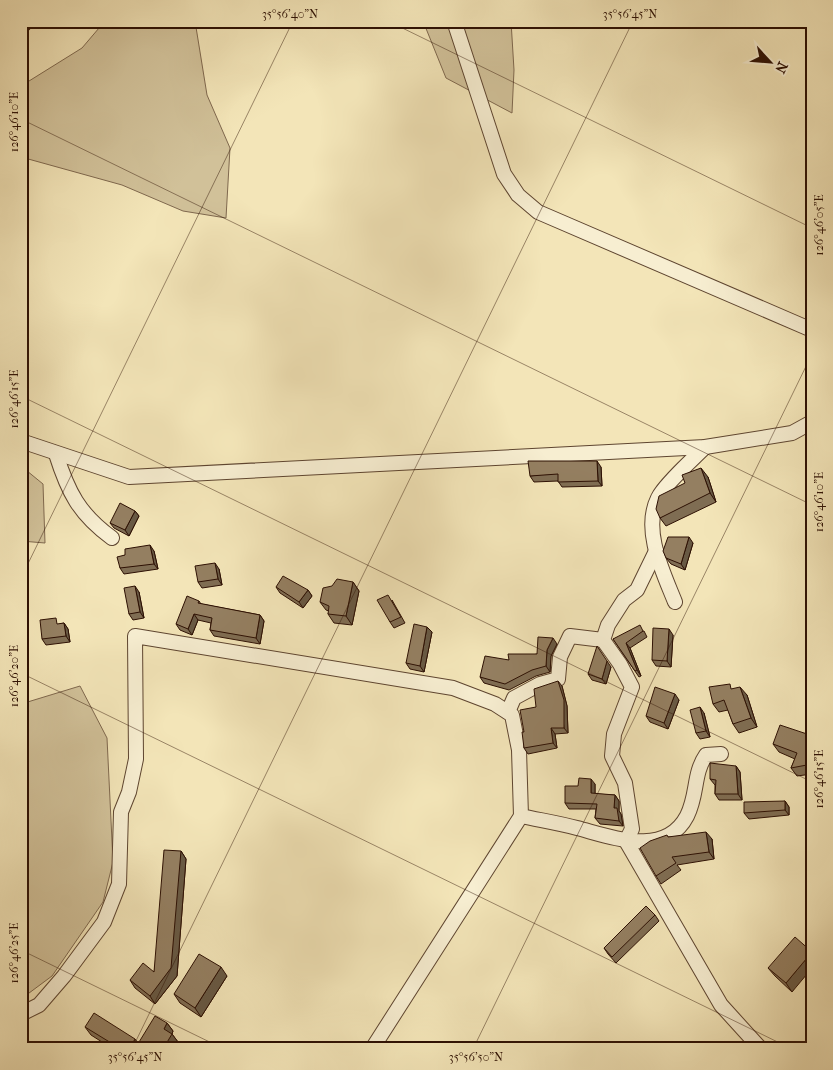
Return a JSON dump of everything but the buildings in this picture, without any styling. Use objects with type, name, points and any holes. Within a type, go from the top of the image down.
[{"type":"street","points":[[454,21],[504,174],[518,195],[538,212],[812,330]]},
{"type":"street","points":[[21,441],[129,477],[705,447],[792,433],[812,422]]},
{"type":"street","points":[[675,602],[656,550],[652,516],[658,497],[705,447]]},
{"type":"street","points":[[56,454],[64,481],[75,502],[94,525],[112,538]]},
{"type":"street","points":[[603,640],[608,625],[624,600],[637,590],[656,550]]},
{"type":"street","points":[[21,1014],[39,1005],[64,976],[104,922],[119,884],[121,812],[129,792],[136,759],[135,636],[158,638],[453,688],[495,704],[512,715],[519,750],[521,816],[372,1049]]},
{"type":"street","points":[[508,712],[514,698],[540,684],[558,678],[560,656],[570,636],[603,640],[620,664],[632,687],[614,734],[612,756],[625,783],[632,829],[626,841]]},
{"type":"street","points":[[521,816],[626,841],[653,841],[675,832],[687,817],[696,796],[698,767],[706,755],[721,754]]},
{"type":"street","points":[[626,841],[721,1005],[761,1049]]},
{"type":"path","points":[[72,1049],[76,1046],[88,1049]]},
{"type":"shaded area","points":[[105,21],[195,21],[207,95],[230,148],[226,218],[183,211],[122,185],[21,157],[21,86],[82,48]]},
{"type":"shaded area","points":[[423,21],[511,21],[514,70],[512,113],[446,78]]},
{"type":"shaded area","points":[[21,466],[43,484],[45,543],[21,541]]},
{"type":"shaded area","points":[[80,686],[107,738],[113,862],[103,902],[52,976],[21,999],[21,704]]}]
